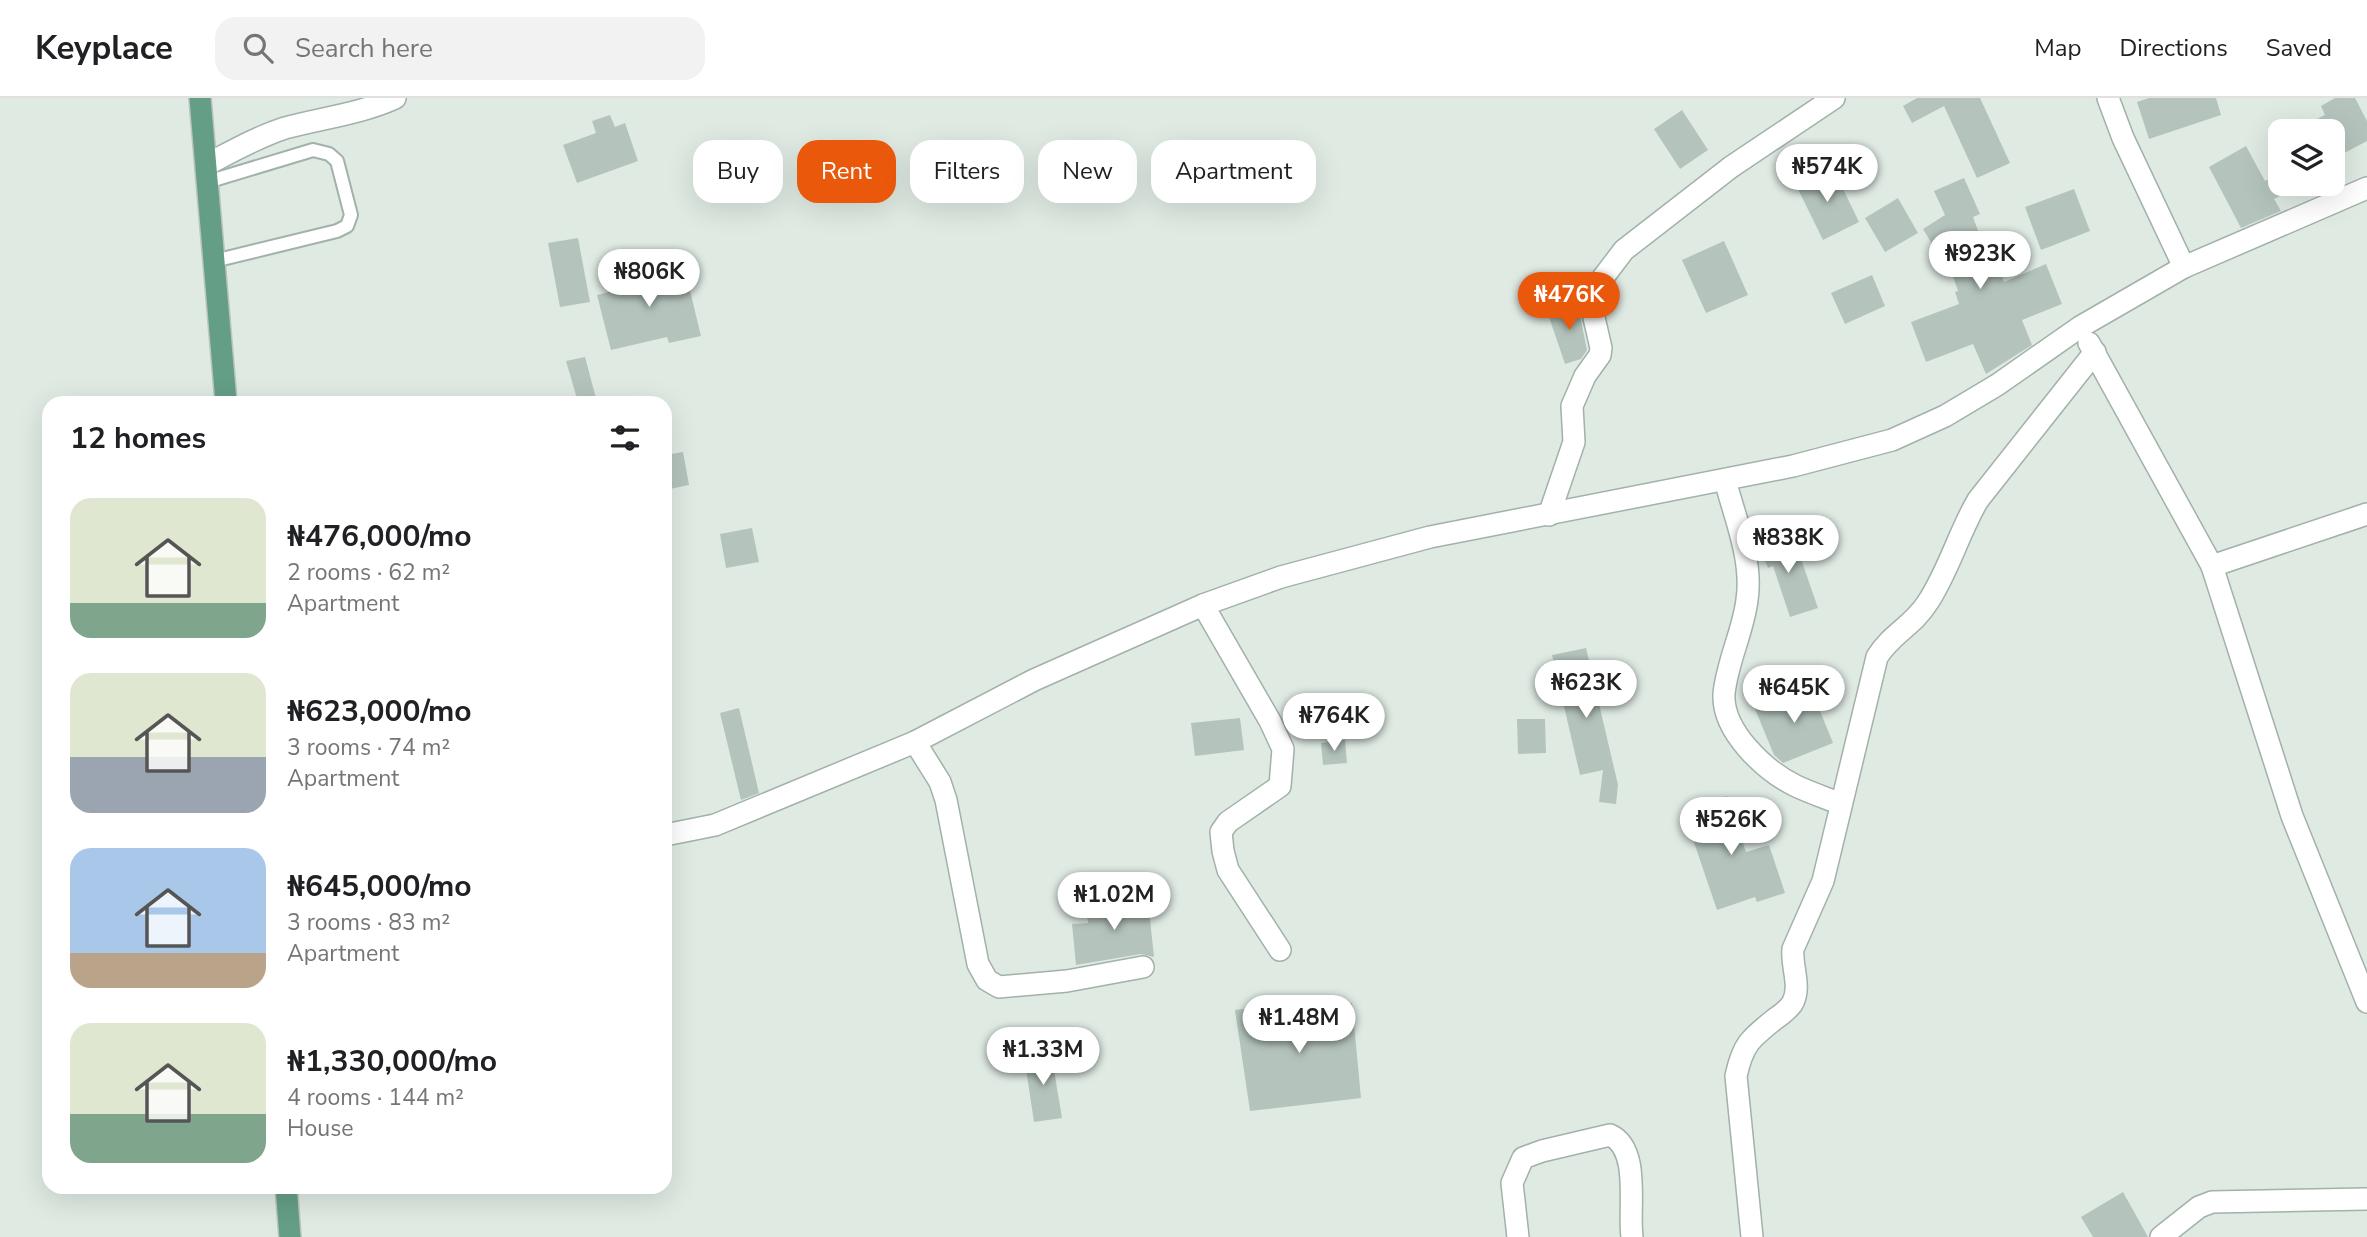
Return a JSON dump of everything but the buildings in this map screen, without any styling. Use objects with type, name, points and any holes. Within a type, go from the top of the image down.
[{"type":"main road","points":[[200,98],[225,396]]},
{"type":"main road","points":[[287,1194],[290,1237]]},
{"type":"street","points":[[206,174],[250,141],[285,128],[326,120],[395,98]]},
{"type":"street","points":[[1549,515],[1574,442],[1572,406],[1585,376],[1600,355],[1601,348],[1589,304],[1593,288],[1624,250],[1647,230],[1731,167],[1833,98]]},
{"type":"street","points":[[2108,98],[2123,138],[2184,267]]},
{"type":"street","points":[[672,834],[715,825],[915,742],[1034,680],[1203,606],[1281,577],[1430,537],[1793,466],[1892,440],[1966,404],[2080,327],[2184,267],[2367,188]]},
{"type":"street","points":[[2080,327],[2212,566],[2292,816],[2367,1002]]},
{"type":"street","points":[[1752,1237],[1736,1076],[1741,1054],[1755,1035],[1792,1003],[1797,987],[1793,949],[1823,881],[1877,657],[1886,642],[1907,628],[1930,600],[1978,500],[2095,352]]},
{"type":"street","points":[[1725,480],[1748,576],[1747,600],[1724,694],[1726,713],[1734,734],[1774,773],[1796,786],[1841,804]]},
{"type":"street","points":[[2212,566],[2367,514]]},
{"type":"street","points":[[1203,606],[1270,721],[1283,749],[1280,786],[1228,822],[1221,832],[1228,870],[1280,950]]},
{"type":"street","points":[[915,742],[940,782],[946,800],[978,964],[987,980],[999,987],[1012,986],[1067,981],[1143,967]]},
{"type":"street","points":[[1518,1237],[1512,1183],[1523,1158],[1542,1150],[1611,1135],[1626,1147],[1630,1165],[1632,1237]]},
{"type":"street","points":[[2161,1237],[2200,1207],[2212,1202],[2367,1199]]},
{"type":"lane","points":[[206,174],[313,150],[329,154],[337,161],[351,215],[347,226],[337,231],[214,261]]}]
